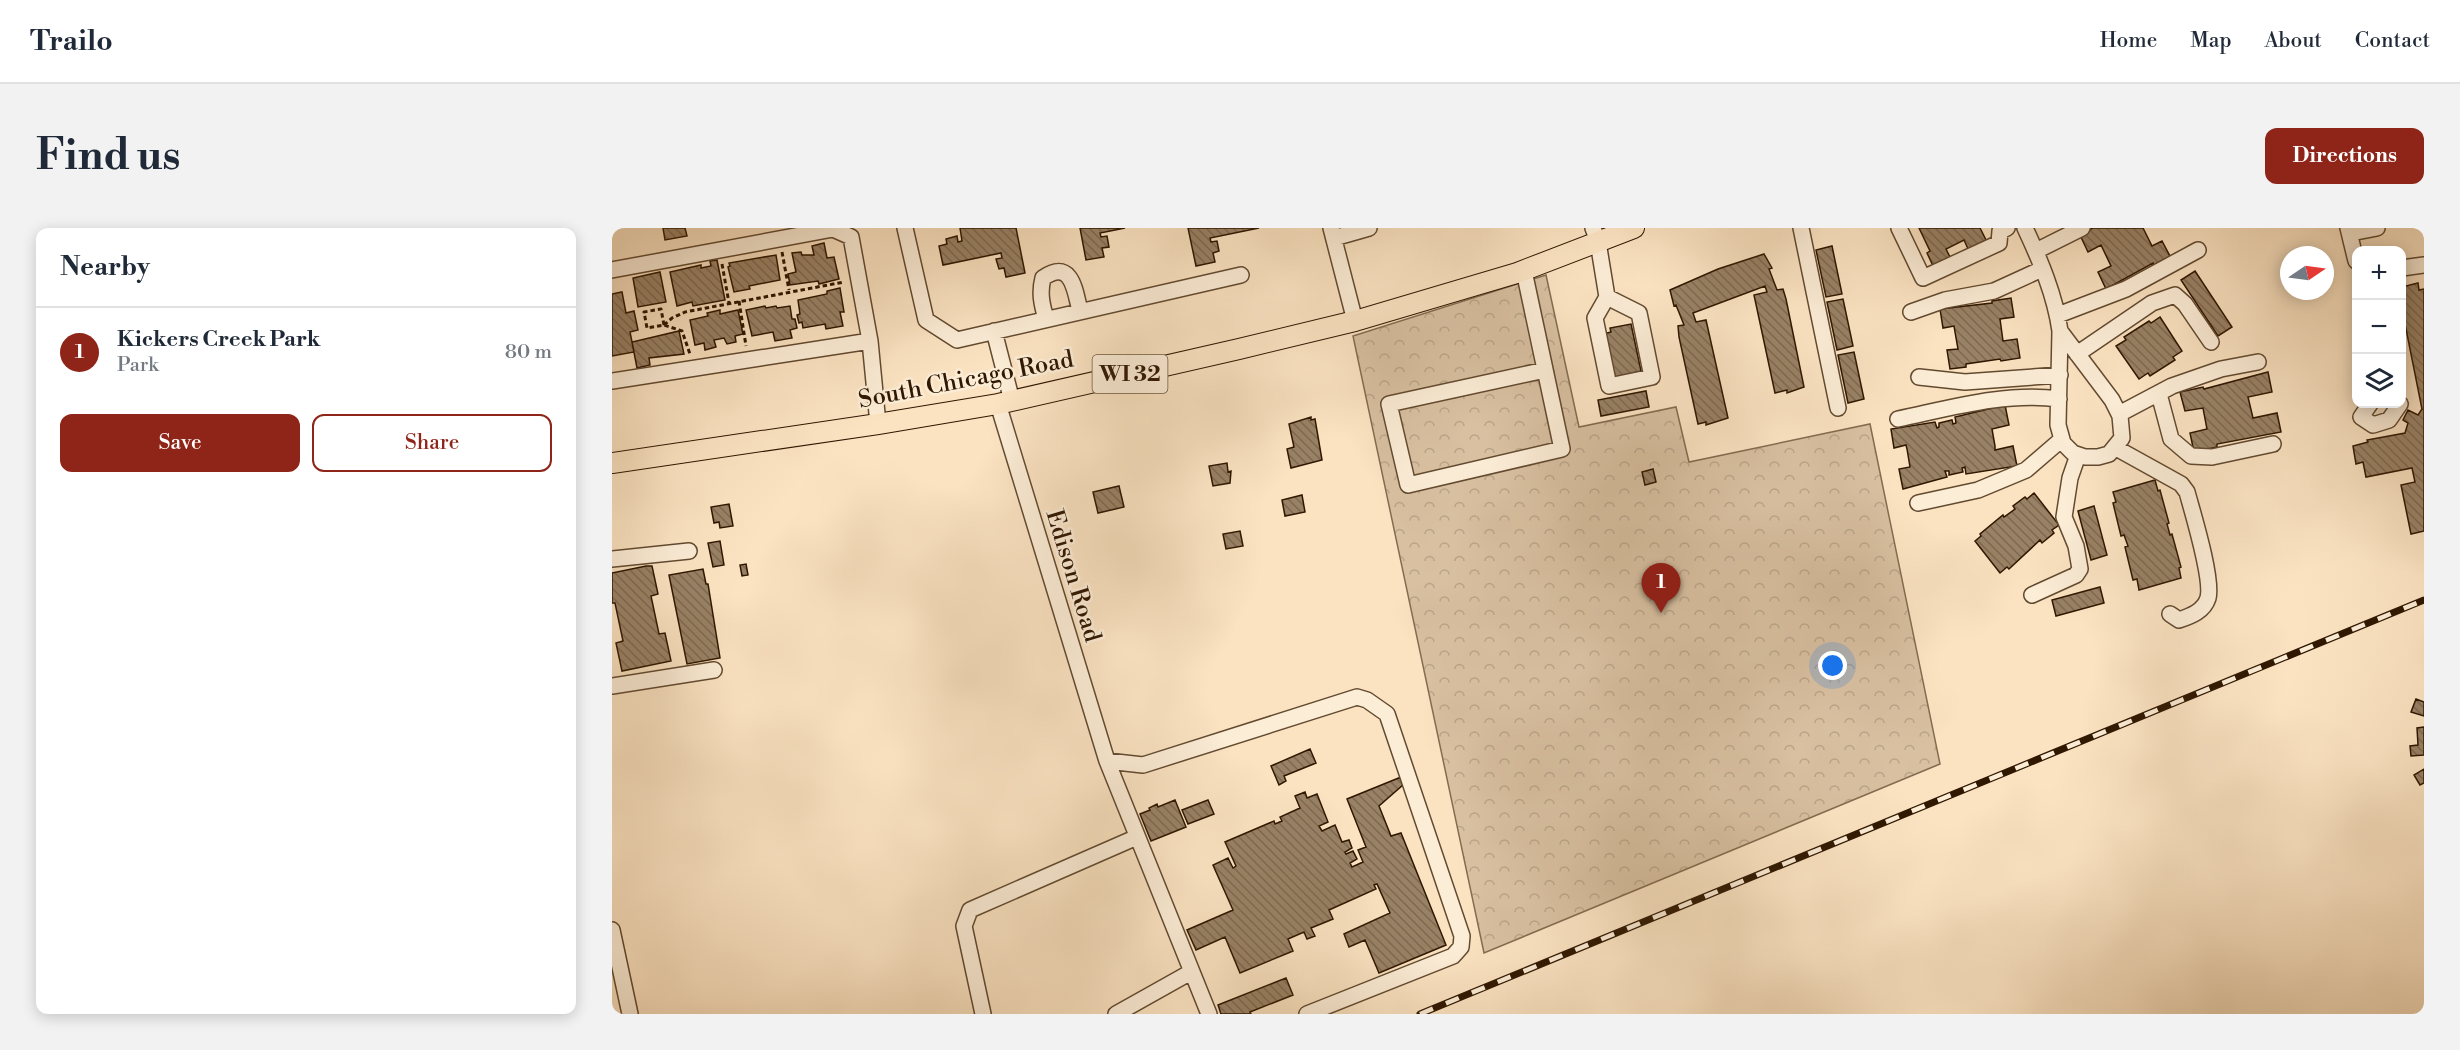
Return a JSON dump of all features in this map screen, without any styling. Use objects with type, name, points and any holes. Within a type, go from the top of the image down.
[{"type":"main road","name":"South Chicago Road","points":[[612,462],[878,424],[1005,402],[1355,321],[1524,271],[1596,235],[1634,228]]},
{"type":"street","points":[[904,228],[926,321],[957,340],[1241,275]]},
{"type":"street","points":[[1355,321],[1332,233],[1369,228]]},
{"type":"street","points":[[1800,228],[1838,408]]},
{"type":"street","points":[[1899,228],[1923,278],[1999,243],[2000,231],[2007,228]]},
{"type":"street","points":[[2025,228],[2036,251],[2059,323],[2077,354],[2112,400],[2119,414],[2122,438],[2109,454],[2098,457],[2078,455],[2073,453],[2061,439],[2058,425],[2059,323]]},
{"type":"street","points":[[2036,251],[2082,228]]},
{"type":"street","points":[[2353,246],[2349,230],[2377,228]]},
{"type":"street","points":[[612,270],[834,229],[851,237],[870,341],[878,424]]},
{"type":"street","points":[[1596,235],[1607,297],[1595,318],[1609,386],[1652,377],[1639,313],[1607,297]]},
{"type":"street","points":[[2059,323],[2198,250]]},
{"type":"street","points":[[2406,267],[2424,265]]},
{"type":"street","points":[[1911,312],[1945,300],[1994,291],[2042,269]]},
{"type":"street","points":[[1524,271],[1562,449],[1408,485],[1389,404],[1545,370]]},
{"type":"street","points":[[1046,319],[1040,298],[1043,278],[1050,273],[1058,272],[1073,280],[1080,311]]},
{"type":"street","points":[[2077,354],[2152,303],[2175,295],[2185,304],[2211,342]]},
{"type":"street","name":"Edison Road","points":[[994,331],[1005,402],[1107,761],[1209,1014]]},
{"type":"street","points":[[612,381],[870,341]]},
{"type":"street","points":[[2119,414],[2172,386],[2221,369],[2258,362]]},
{"type":"street","points":[[1919,377],[1965,381],[2060,375]]},
{"type":"street","points":[[2158,394],[2170,438],[2191,456],[2212,457],[2274,444]]},
{"type":"street","points":[[1898,418],[1997,399],[2037,396],[2059,399]]},
{"type":"street","points":[[2367,408],[2361,417],[2373,425],[2389,420],[2397,408]]},
{"type":"street","points":[[1918,503],[1978,490],[2026,470],[2061,439]]},
{"type":"street","points":[[2116,448],[2181,484],[2187,492],[2207,575],[2209,596],[2195,615],[2180,620],[2170,614]]},
{"type":"street","points":[[2032,595],[2076,575],[2080,569],[2076,546],[2064,517],[2070,478],[2078,455]]},
{"type":"street","points":[[612,559],[689,551]]},
{"type":"street","points":[[612,686],[714,670]]},
{"type":"street","points":[[1107,761],[1143,765],[1356,697],[1368,700],[1387,714],[1462,936],[1461,947],[1453,956],[1307,1014]]},
{"type":"street","points":[[983,1014],[964,926],[970,910],[1137,837]]},
{"type":"street","points":[[612,930],[630,1014]]},
{"type":"street","points":[[1116,1014],[1191,972]]},
{"type":"path","points":[[779,239],[789,291]]},
{"type":"path","points":[[722,268],[729,303]]},
{"type":"path","points":[[664,325],[685,312],[859,279]]},
{"type":"path","points":[[739,301],[749,361]]},
{"type":"path","points":[[664,325],[661,309],[644,312],[647,328],[664,325],[682,331],[694,370]]},
{"type":"green space","points":[[1546,275],[1579,427],[1676,407],[1689,462],[1870,424],[1940,764],[1484,953],[1353,336]]},
{"type":"building","points":[[663,228],[685,228],[687,236],[665,240]]},
{"type":"building","points":[[960,228],[1016,228],[1025,273],[1006,277],[1004,268],[999,269],[996,259],[1002,258],[1001,253],[943,265],[939,246],[947,244],[946,239],[957,236],[958,242],[962,241]]},
{"type":"building","points":[[1080,228],[1125,228],[1100,233],[1101,237],[1107,236],[1109,247],[1102,248],[1104,257],[1086,260]]},
{"type":"building","points":[[1188,228],[1259,228],[1210,238],[1211,242],[1217,241],[1219,251],[1213,253],[1215,262],[1196,266]]},
{"type":"building","points":[[1919,228],[1980,228],[1987,242],[1969,251],[1964,240],[1946,249],[1951,259],[1934,268],[1927,253],[1930,251]]},
{"type":"building","points":[[2093,228],[2143,228],[2152,246],[2162,241],[2171,258],[2154,266],[2153,263],[2106,289],[2098,272],[2111,266],[2101,245],[2088,252],[2080,235]]},
{"type":"building","points":[[824,243],[827,258],[834,257],[839,279],[819,284],[818,281],[790,285],[788,274],[796,272],[792,253],[801,252],[802,255],[814,255],[812,246]]},
{"type":"building","points":[[1832,246],[1842,294],[1826,297],[1816,250]]},
{"type":"building","points":[[1764,254],[1772,268],[1769,269],[1777,290],[1783,289],[1804,387],[1787,393],[1787,390],[1775,393],[1754,295],[1767,292],[1765,286],[1693,313],[1696,322],[1706,320],[1728,418],[1706,425],[1706,422],[1698,424],[1679,337],[1678,326],[1684,325],[1676,305],[1674,306],[1670,290],[1718,269]]},
{"type":"building","points":[[776,255],[780,280],[749,286],[750,289],[734,292],[729,263]]},
{"type":"building","points":[[717,260],[725,300],[693,306],[692,302],[677,306],[670,272],[701,265],[701,268],[711,266],[710,261]]},
{"type":"building","points":[[2195,271],[2232,327],[2218,336],[2181,280]]},
{"type":"building","points":[[660,272],[666,302],[638,307],[633,278]]},
{"type":"building","points":[[2418,283],[2419,290],[2424,289],[2424,531],[2411,534],[2401,485],[2415,482],[2412,468],[2366,477],[2363,462],[2356,464],[2353,446],[2368,442],[2367,440],[2405,433],[2408,423],[2403,420],[2408,410],[2418,415],[2422,409],[2406,329],[2406,286]]},
{"type":"building","points":[[840,288],[844,312],[840,312],[843,326],[826,329],[825,324],[803,328],[797,315],[800,314],[798,300],[827,294],[827,291]]},
{"type":"building","points":[[622,292],[626,313],[634,311],[638,330],[630,332],[634,352],[612,356],[612,294]]},
{"type":"building","points":[[2011,298],[2014,317],[2000,319],[2003,341],[2017,339],[2020,358],[1966,364],[1966,367],[1950,369],[1947,350],[1958,349],[1954,326],[1943,328],[1940,309],[1992,303],[1992,301]]},
{"type":"building","points":[[1843,299],[1853,346],[1837,350],[1827,302]]},
{"type":"building","points":[[765,306],[766,308],[776,306],[777,308],[790,306],[792,319],[795,319],[797,328],[790,330],[792,338],[775,341],[773,332],[752,336],[746,310]]},
{"type":"building","points":[[720,310],[720,314],[738,310],[743,334],[735,336],[736,342],[727,344],[724,338],[714,340],[716,347],[705,350],[704,343],[695,345],[690,320],[708,316],[707,313]]},
{"type":"building","points":[[2160,317],[2182,351],[2173,357],[2175,360],[2150,376],[2148,373],[2139,379],[2116,346],[2126,340],[2124,337],[2149,321],[2151,323]]},
{"type":"building","points":[[1631,324],[1641,371],[1633,373],[1634,377],[1613,382],[1603,334],[1611,332],[1610,328]]},
{"type":"building","points":[[679,331],[684,354],[649,358],[650,365],[637,368],[632,342]]},
{"type":"building","points":[[1854,352],[1864,399],[1848,403],[1838,355]]},
{"type":"building","points":[[2268,372],[2272,392],[2248,397],[2253,418],[2277,413],[2281,432],[2217,444],[2217,447],[2194,452],[2190,433],[2207,429],[2203,408],[2185,411],[2180,392],[2203,387],[2204,389]]},
{"type":"building","points":[[1646,391],[1649,407],[1601,416],[1598,400]]},
{"type":"building","points":[[2005,405],[2009,425],[1992,429],[1995,450],[2013,446],[2017,466],[1966,474],[1965,467],[1962,468],[1963,472],[1949,475],[1949,471],[1945,471],[1947,477],[1903,489],[1899,469],[1910,467],[1907,449],[1906,445],[1894,448],[1891,429],[1935,422],[1937,428],[1939,423],[1952,420],[1953,424],[1956,423],[1955,417]]},
{"type":"building","points":[[1311,417],[1311,420],[1315,419],[1322,460],[1291,468],[1287,449],[1294,447],[1289,424]]},
{"type":"building","points":[[1227,463],[1228,472],[1231,471],[1230,483],[1213,486],[1209,466]]},
{"type":"building","points":[[1653,469],[1656,482],[1645,485],[1642,472]]},
{"type":"building","points":[[2155,480],[2158,491],[2160,490],[2170,535],[2172,534],[2181,567],[2179,568],[2181,578],[2139,590],[2137,579],[2133,580],[2125,547],[2128,546],[2124,535],[2121,536],[2113,503],[2116,502],[2113,492]]},
{"type":"building","points":[[1119,486],[1124,507],[1098,513],[1093,492]]},
{"type":"building","points":[[2034,493],[2059,525],[2052,530],[2054,533],[2042,543],[2040,540],[2009,569],[2007,567],[2000,573],[1975,541],[2003,515],[2004,517],[2015,509],[2013,506]]},
{"type":"building","points":[[1302,495],[1305,512],[1285,516],[1282,500]]},
{"type":"building","points":[[729,504],[733,526],[720,528],[719,522],[714,523],[711,507]]},
{"type":"building","points":[[2094,506],[2107,555],[2091,560],[2078,511]]},
{"type":"building","points":[[1240,531],[1243,546],[1226,549],[1223,534]]},
{"type":"building","points":[[720,541],[724,565],[713,567],[708,543]]},
{"type":"building","points":[[746,564],[748,575],[742,576],[740,565]]},
{"type":"building","points":[[652,566],[658,594],[651,596],[659,634],[665,633],[671,661],[622,671],[616,643],[623,641],[615,603],[612,603],[612,573]]},
{"type":"building","points":[[703,569],[706,584],[708,584],[720,658],[687,664],[669,575]]},
{"type":"building","points":[[2100,587],[2104,603],[2056,616],[2052,600]]},
{"type":"building","points":[[2416,699],[2424,702],[2424,716],[2411,712]]},
{"type":"building","points":[[2424,727],[2424,755],[2411,756],[2410,746],[2418,745],[2417,728]]},
{"type":"building","points":[[1310,749],[1316,763],[1284,776],[1286,781],[1279,785],[1271,766]]},
{"type":"building","points":[[2424,769],[2424,783],[2420,785],[2414,775]]},
{"type":"building","points":[[1401,777],[1404,784],[1379,806],[1391,836],[1401,833],[1446,945],[1379,973],[1365,940],[1349,947],[1344,934],[1390,913],[1377,884],[1374,885],[1376,889],[1329,910],[1333,919],[1311,928],[1315,936],[1307,939],[1304,932],[1288,939],[1293,951],[1240,973],[1225,937],[1196,950],[1187,930],[1233,910],[1213,865],[1228,858],[1233,868],[1236,866],[1225,842],[1274,821],[1275,824],[1282,821],[1280,817],[1300,808],[1295,796],[1305,792],[1307,798],[1317,794],[1328,822],[1319,826],[1322,831],[1335,825],[1342,842],[1349,840],[1352,848],[1345,852],[1346,854],[1353,851],[1357,859],[1350,863],[1352,867],[1363,862],[1358,850],[1366,847],[1347,799]]},
{"type":"building","points":[[1175,800],[1186,827],[1151,841],[1140,814],[1157,804],[1158,807]]},
{"type":"building","points":[[1208,800],[1214,814],[1188,824],[1182,810]]},
{"type":"building","points":[[1286,978],[1293,995],[1250,1012],[1251,1014],[1221,1014],[1218,1005]]},
{"type":"railway","points":[[1420,1014],[2424,600]]},
{"type":"place","name":"Kickers Creek Park","points":[[1661,613]]}]
